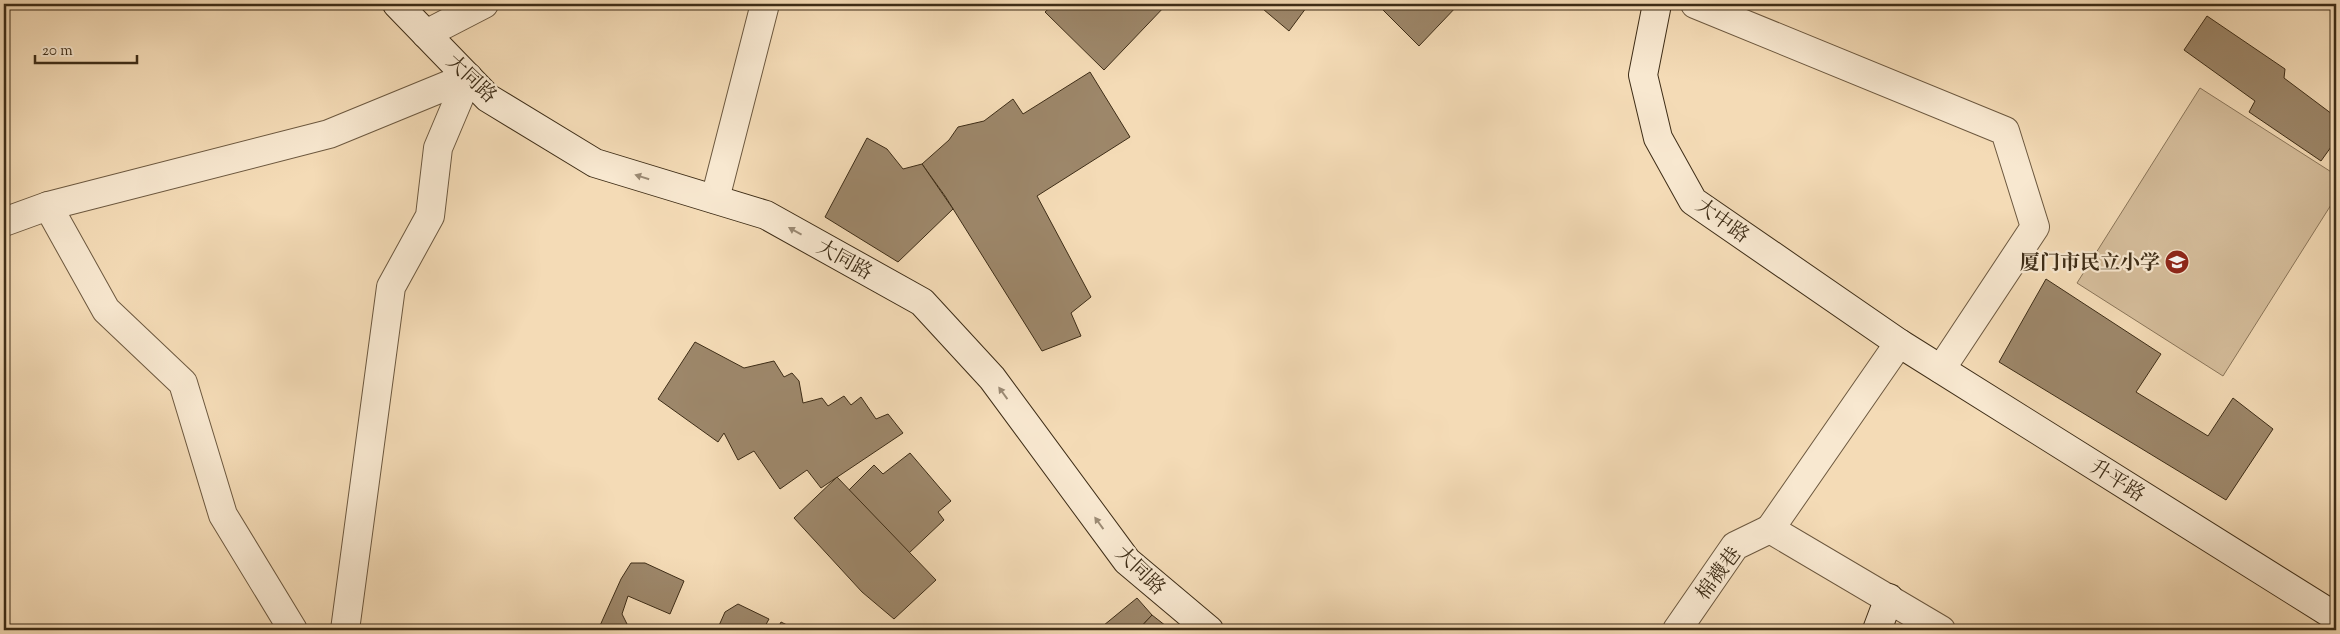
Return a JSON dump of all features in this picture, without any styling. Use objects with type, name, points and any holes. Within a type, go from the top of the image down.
[{"type":"street","name":"大同路","points":[[397,4],[488,98],[595,163],[766,215],[922,302],[992,378],[1127,561],[1209,630]]},
{"type":"street","points":[[426,34],[484,4]]},
{"type":"street","points":[[715,199],[765,4]]},
{"type":"street","name":"大中路","points":[[1657,4],[1643,75],[1658,138],[1693,201],[1899,343]]},
{"type":"street","points":[[1695,4],[2005,131],[2035,227],[1941,369]]},
{"type":"street","points":[[4,222],[48,206],[329,134],[468,77]]},
{"type":"street","points":[[345,630],[391,287],[430,216],[438,148],[468,77]]},
{"type":"street","points":[[48,206],[106,310],[183,383],[223,515],[293,630]]},
{"type":"street","points":[[1899,343],[1770,529],[1941,630]]},
{"type":"street","name":"升平路","points":[[1899,343],[2333,619]]},
{"type":"street","name":"棉襪巷","points":[[1677,630],[1735,546],[1770,529]]},
{"type":"street","points":[[1878,630],[1889,598]]},
{"type":"shaded area","points":[[2200,88],[2336,175],[2336,197],[2223,376],[2077,283]]},
{"type":"building","points":[[1054,4],[1167,4],[1104,70],[1045,12]]},
{"type":"building","points":[[1257,4],[1309,4],[1289,31]]},
{"type":"building","points":[[1377,4],[1459,4],[1419,46]]},
{"type":"building","points":[[2207,16],[2285,69],[2284,78],[2336,117],[2336,140],[2321,161],[2249,112],[2255,101],[2184,50]]},
{"type":"building","points":[[1090,72],[1130,137],[1037,196],[1091,297],[1071,313],[1081,336],[1042,351],[945,196],[922,164],[949,140],[958,127],[984,121],[1013,99],[1023,114]]},
{"type":"building","points":[[867,138],[887,149],[903,169],[922,164],[953,209],[898,262],[825,217]]},
{"type":"building","points":[[2046,279],[2161,354],[2136,392],[2208,436],[2233,398],[2273,429],[2226,500],[1999,362]]},
{"type":"building","points":[[695,342],[744,368],[774,361],[784,377],[792,373],[799,381],[803,403],[822,398],[828,406],[844,396],[851,405],[861,397],[876,419],[888,414],[903,433],[821,488],[807,470],[780,489],[754,451],[738,460],[724,433],[718,442],[658,399]]},
{"type":"building","points":[[910,453],[951,501],[938,512],[944,520],[909,553],[849,490],[874,465],[883,474]]},
{"type":"building","points":[[837,477],[936,580],[894,619],[862,592],[794,518]]},
{"type":"building","points":[[631,563],[645,563],[684,581],[670,614],[628,596],[622,614],[630,630],[598,630],[621,579]]},
{"type":"building","points":[[1137,598],[1152,615],[1139,629],[1141,630],[1098,630]]},
{"type":"building","points":[[738,604],[769,619],[763,630],[717,630],[725,612]]},
{"type":"building","points":[[1152,615],[1166,626],[1161,630],[1139,629]]},
{"type":"building","points":[[781,622],[797,630],[777,630]]},
{"type":"place","name":"厦门市民立小学","points":[[2177,262]]}]
